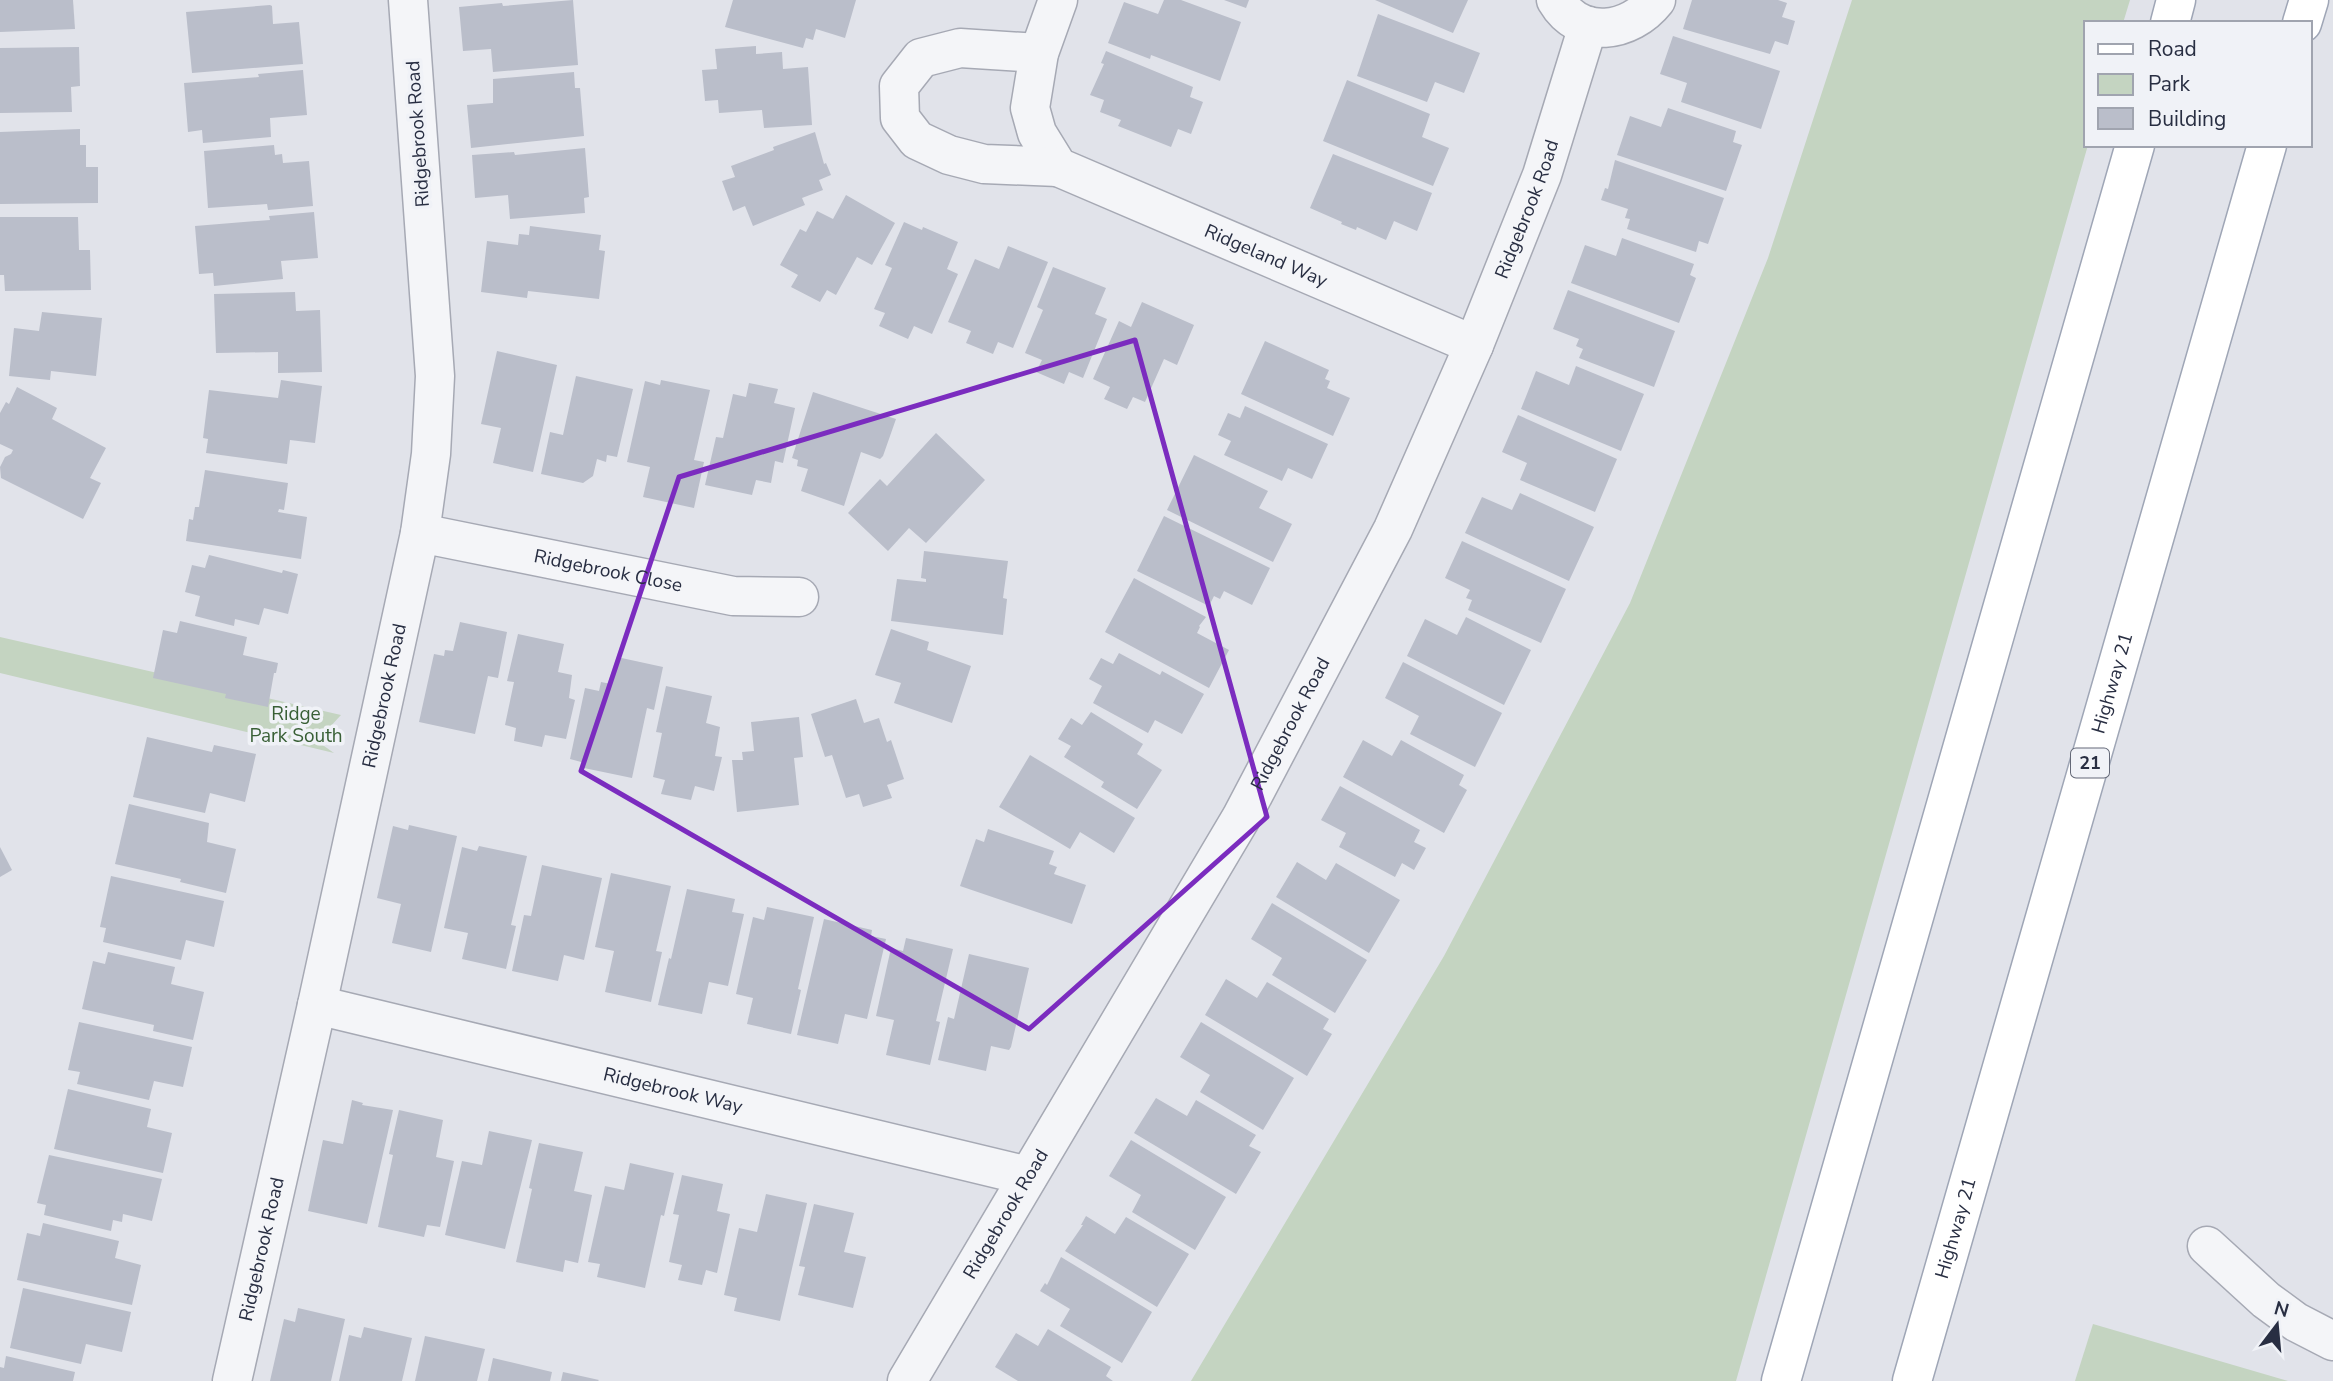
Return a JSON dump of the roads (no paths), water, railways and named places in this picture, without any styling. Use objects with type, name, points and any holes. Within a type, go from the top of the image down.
[{"type":"main road","points":[[2171,21],[2176,0]]},
{"type":"main road","points":[[2303,21],[2309,0]]},
{"type":"main road","points":[[1781,1381],[2134,147]]},
{"type":"main road","name":"Highway 21","points":[[1912,1381],[2266,147]]},
{"type":"street","name":"Ridgebrook Road","points":[[232,1381],[420,533],[431,454],[435,376],[408,0]]},
{"type":"street","points":[[1058,0],[1040,53],[1030,108],[1037,134],[1058,167]]},
{"type":"street","points":[[1556,0],[1572,17],[1588,26],[1608,28],[1626,25],[1643,15],[1656,0]]},
{"type":"street","name":"Ridgebrook Road","points":[[907,1381],[1241,818],[1393,529],[1475,345],[1542,176],[1588,26]]},
{"type":"street","name":"Ridgeland Way","points":[[1040,53],[960,48],[921,58],[899,86],[900,118],[917,140],[949,155],[984,164],[1058,167],[1475,345]]},
{"type":"street","name":"Ridgebrook Close","points":[[420,533],[733,596],[799,597]]},
{"type":"street","name":"Ridgebrook Way","points":[[317,1005],[1028,1176]]},
{"type":"street","points":[[2207,1246],[2286,1315],[2333,1341]]},
{"type":"park label","name":"Ridge Park South","points":[[296,725]]}]
